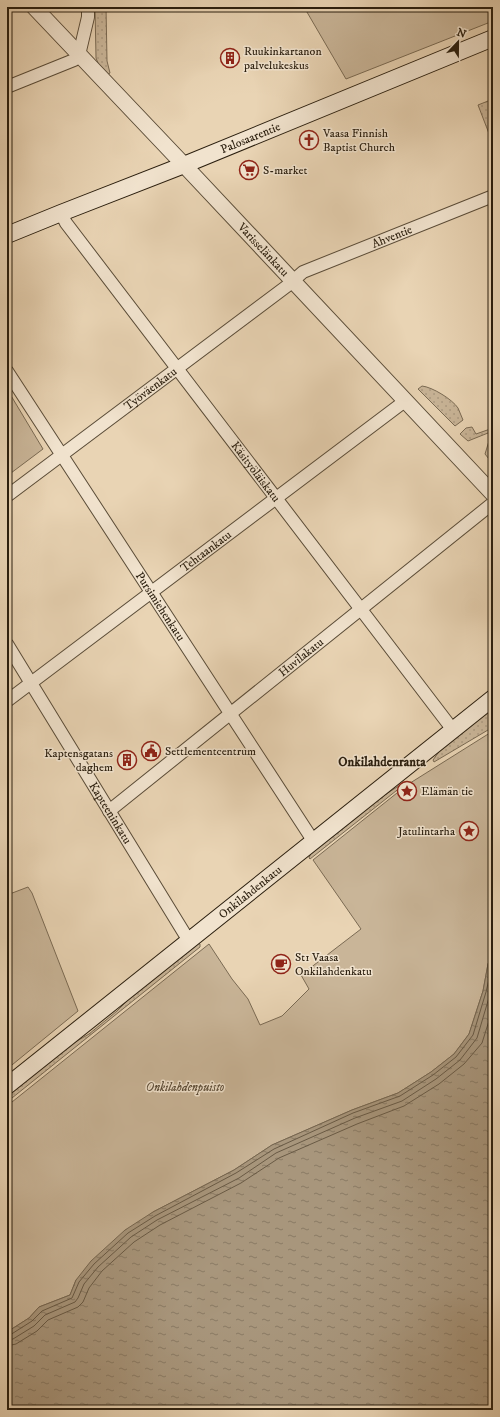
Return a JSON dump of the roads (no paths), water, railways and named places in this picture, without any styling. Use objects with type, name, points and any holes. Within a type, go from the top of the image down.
[{"type":"main road","name":"Palosaarentie","points":[[7,235],[184,165],[493,38]]},
{"type":"main road","name":"Onkilahdenkatu","points":[[7,1086],[493,698]]},
{"type":"street","name":"Varisselänkatu","points":[[34,7],[493,494]]},
{"type":"street","points":[[7,87],[74,60],[79,55],[88,17],[88,7]]},
{"type":"street","name":"Ahventie","points":[[292,281],[303,272],[493,196]]},
{"type":"street","name":"Käsityöläiskatu","points":[[61,213],[66,223],[453,730]]},
{"type":"street","name":"Työväenkatu","points":[[7,496],[292,281]]},
{"type":"street","name":"Pursimiehenkatu","points":[[7,371],[314,842]]},
{"type":"street","name":"Tehtaankatu","points":[[7,701],[406,401]]},
{"type":"street","name":"Huvilakatu","points":[[109,811],[493,503]]},
{"type":"street","name":"Kapteeninkatu","points":[[7,644],[189,941]]},
{"type":"water","points":[[493,952],[493,1410],[12,1410],[7,1395],[7,1332],[29,1318],[39,1307],[70,1295],[76,1280],[91,1261],[125,1230],[153,1212],[234,1170],[272,1145],[352,1110],[398,1093],[431,1072],[454,1054],[469,1034],[483,991],[488,964]]},
{"type":"place","name":"Ruukinkartanon palvelukeskus","points":[[230,58]]},
{"type":"place","name":"Vaasa Finnish Baptist Church","points":[[309,140]]},
{"type":"place","name":"S-market","points":[[249,170]]},
{"type":"place","name":"Settlementcentrum","points":[[151,751]]},
{"type":"place","name":"Kaptensgatans daghem","points":[[127,760]]},
{"type":"place","name":"Elämän tie","points":[[407,791]]},
{"type":"place","name":"Jatulintarha","points":[[469,831]]},
{"type":"place","name":"St1 Vaasa Onkilahdenkatu","points":[[281,964]]},
{"type":"district","name":"Onkilahdenranta","points":[[382,761]]},
{"type":"park label","name":"Onkilahdenpuisto","points":[[185,1087]]}]
